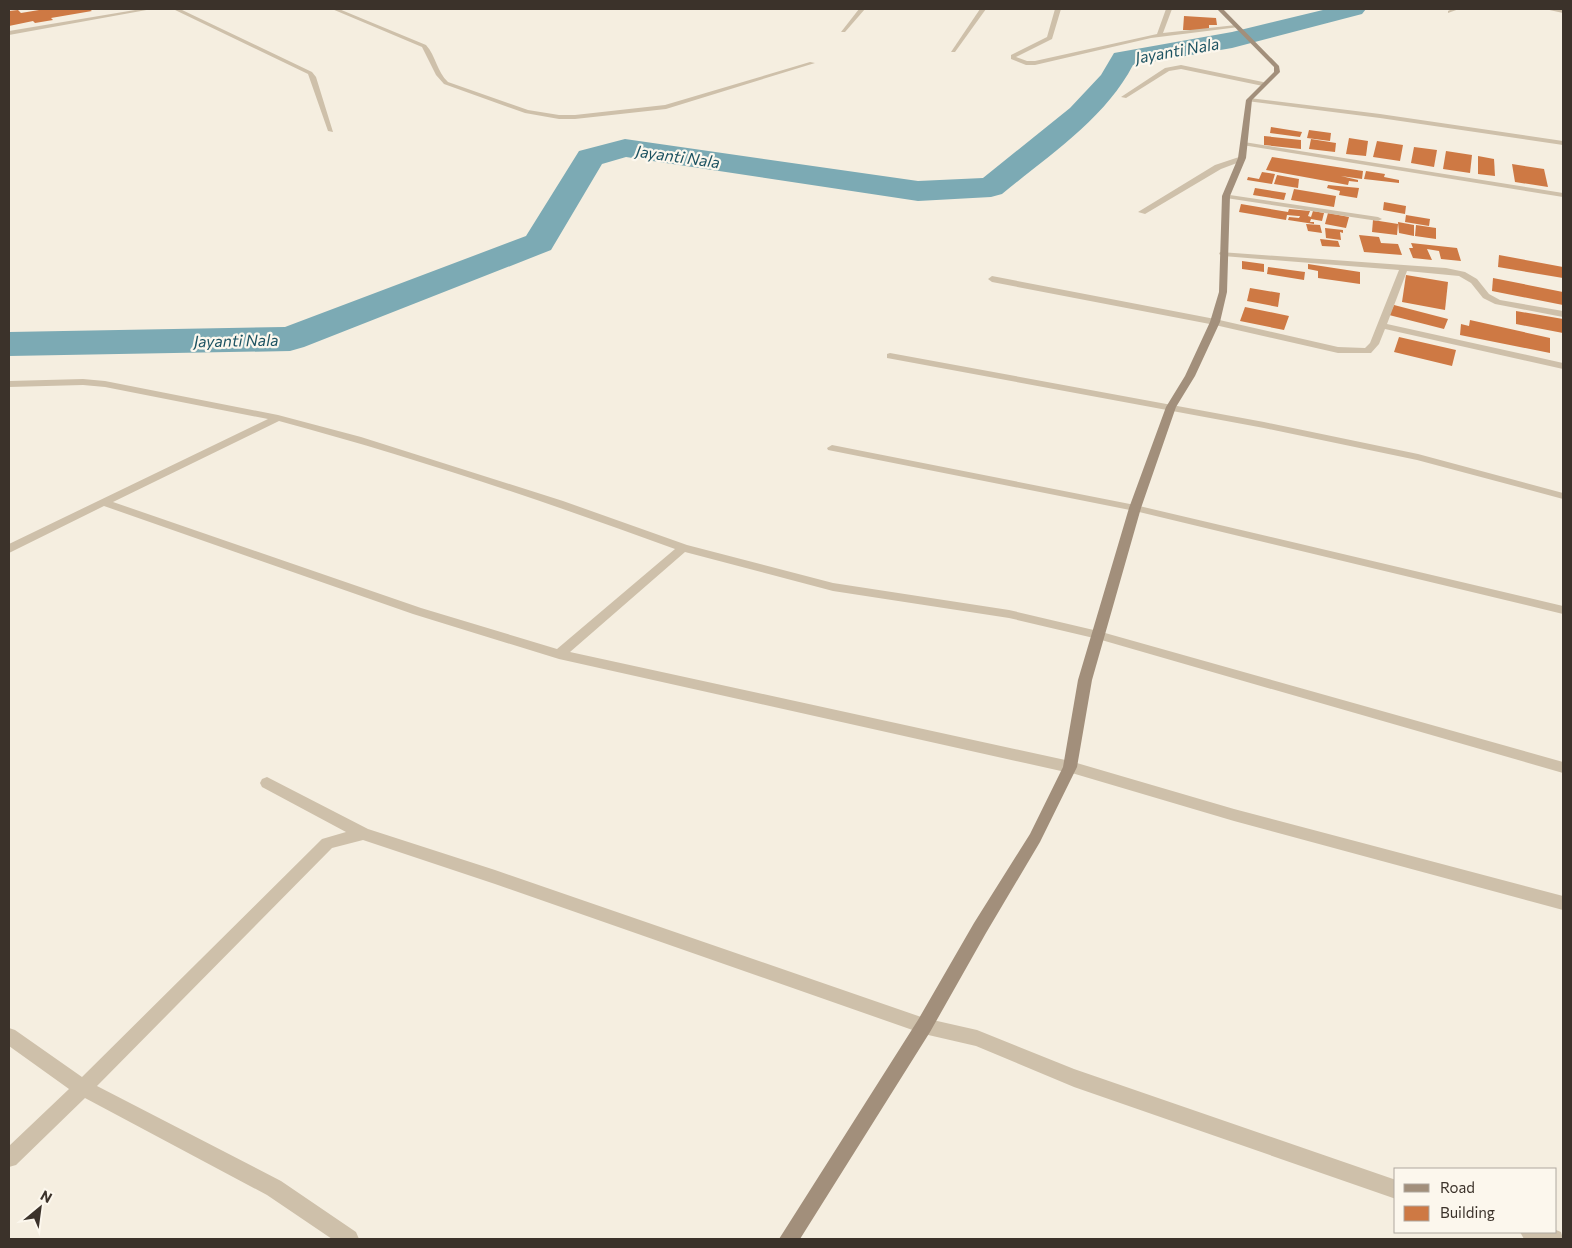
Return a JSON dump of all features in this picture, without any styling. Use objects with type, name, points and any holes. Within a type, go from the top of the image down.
[{"type":"main road","points":[[789,1239],[924,1026],[1034,838],[1070,767],[1085,680],[1135,508],[1172,407],[1190,376],[1215,322],[1223,292],[1226,196],[1242,158],[1248,100],[1277,72],[1277,67],[1220,9]]},
{"type":"street","points":[[9,33],[149,9]]},
{"type":"street","points":[[176,9],[310,73],[331,131]]},
{"type":"street","points":[[335,9],[424,46],[429,50],[440,79],[446,83],[540,115],[575,117],[659,108],[812,63]]},
{"type":"street","points":[[843,31],[862,9]]},
{"type":"street","points":[[953,51],[983,9]]},
{"type":"street","points":[[1058,9],[1050,38],[1013,58],[1026,63],[1035,63],[1160,35],[1236,27]]},
{"type":"street","points":[[1160,35],[1169,9]]},
{"type":"street","points":[[1450,12],[1456,9]]},
{"type":"street","points":[[1548,9],[1563,12]]},
{"type":"street","points":[[1124,97],[1167,69],[1181,67],[1263,84]]},
{"type":"street","points":[[1248,100],[1380,116],[1563,143]]},
{"type":"street","points":[[1244,144],[1563,195]]},
{"type":"street","points":[[1142,212],[1218,167],[1242,158]]},
{"type":"street","points":[[1226,196],[1378,218]]},
{"type":"street","points":[[1223,254],[1446,271],[1462,274],[1474,281],[1486,296],[1498,302],[1563,314]]},
{"type":"street","points":[[992,279],[1215,322],[1338,350],[1356,352],[1368,351],[1374,344],[1404,268]]},
{"type":"street","points":[[1381,325],[1563,366]]},
{"type":"street","points":[[890,356],[1172,407],[1418,457],[1563,496]]},
{"type":"street","points":[[9,384],[83,382],[105,384],[278,418],[357,438],[476,476],[559,503],[683,548],[833,587],[1008,614],[1098,635],[1563,768]]},
{"type":"street","points":[[9,549],[278,418]]},
{"type":"street","points":[[832,448],[1135,508],[1563,610]]},
{"type":"street","points":[[103,502],[417,611],[559,654],[1070,767],[1234,815],[1563,903]]},
{"type":"street","points":[[559,654],[683,548]]},
{"type":"street","points":[[266,783],[363,834],[495,877],[924,1026],[977,1038],[1074,1078],[1394,1189]]},
{"type":"street","points":[[9,1158],[83,1088],[327,843],[363,834]]},
{"type":"street","points":[[9,1036],[83,1088],[274,1188],[349,1239]]},
{"type":"street","points":[[1533,1233],[1554,1239]]},
{"type":"building","points":[[45,9],[89,9],[92,11],[51,18],[53,20],[35,23],[33,21],[9,26],[9,11],[18,10],[21,13]]},
{"type":"building","points":[[1184,16],[1216,18],[1217,25],[1209,25],[1209,30],[1183,30]]},
{"type":"building","points":[[1271,127],[1302,132],[1300,137],[1270,133]]},
{"type":"building","points":[[1309,130],[1331,133],[1330,141],[1307,138]]},
{"type":"building","points":[[1264,136],[1301,140],[1301,149],[1264,145]]},
{"type":"building","points":[[1349,138],[1368,141],[1366,156],[1346,154]]},
{"type":"building","points":[[1311,139],[1336,143],[1335,152],[1309,149]]},
{"type":"building","points":[[1377,141],[1403,145],[1400,161],[1373,157]]},
{"type":"building","points":[[1414,147],[1437,150],[1434,167],[1411,163]]},
{"type":"building","points":[[1446,151],[1472,155],[1470,173],[1443,169]]},
{"type":"building","points":[[1478,156],[1494,159],[1495,176],[1478,174]]},
{"type":"building","points":[[1272,157],[1363,171],[1362,179],[1341,176],[1358,180],[1358,182],[1349,181],[1348,185],[1266,170]]},
{"type":"building","points":[[1512,164],[1544,169],[1548,187],[1515,182]]},
{"type":"building","points":[[1366,171],[1385,174],[1384,177],[1399,180],[1399,183],[1364,179]]},
{"type":"building","points":[[1262,172],[1275,174],[1272,184],[1247,180],[1248,177],[1259,179]]},
{"type":"building","points":[[1277,175],[1299,179],[1298,188],[1274,184]]},
{"type":"building","points":[[1328,185],[1359,188],[1357,198],[1339,195],[1340,191],[1327,188]]},
{"type":"building","points":[[1255,188],[1286,193],[1284,200],[1253,195]]},
{"type":"building","points":[[1294,189],[1336,196],[1334,207],[1291,200]]},
{"type":"building","points":[[1384,202],[1406,206],[1405,214],[1383,210]]},
{"type":"building","points":[[1241,204],[1288,212],[1289,209],[1310,211],[1308,216],[1311,217],[1313,211],[1324,213],[1322,221],[1311,219],[1310,222],[1314,222],[1314,224],[1288,220],[1289,217],[1299,218],[1300,216],[1287,215],[1286,220],[1239,212]]},
{"type":"building","points":[[1328,213],[1349,217],[1346,228],[1325,224]]},
{"type":"building","points":[[1406,215],[1430,219],[1429,226],[1405,222]]},
{"type":"building","points":[[1373,220],[1398,224],[1397,235],[1372,232]]},
{"type":"building","points":[[1398,222],[1414,225],[1414,236],[1399,233]]},
{"type":"building","points":[[1306,224],[1320,225],[1322,233],[1308,231]]},
{"type":"building","points":[[1416,225],[1436,228],[1436,239],[1415,236]]},
{"type":"building","points":[[1325,228],[1343,230],[1343,233],[1340,232],[1341,240],[1326,238]]},
{"type":"building","points":[[1359,235],[1379,237],[1381,243],[1398,244],[1402,255],[1364,252]]},
{"type":"building","points":[[1320,239],[1338,241],[1340,247],[1322,246]]},
{"type":"building","points":[[1411,243],[1457,248],[1461,261],[1441,259],[1439,251],[1427,249],[1432,260],[1413,258],[1409,248],[1413,248]]},
{"type":"building","points":[[1499,255],[1563,267],[1563,278],[1498,267]]},
{"type":"building","points":[[1242,261],[1264,264],[1264,272],[1242,269]]},
{"type":"building","points":[[1308,264],[1360,272],[1360,284],[1318,278],[1318,271],[1308,269]]},
{"type":"building","points":[[1268,267],[1305,272],[1304,280],[1267,274]]},
{"type":"building","points":[[1406,275],[1448,282],[1445,310],[1402,302]]},
{"type":"building","points":[[1493,278],[1563,292],[1563,305],[1492,291]]},
{"type":"building","points":[[1250,288],[1280,293],[1278,307],[1247,301]]},
{"type":"building","points":[[1394,305],[1448,319],[1444,329],[1389,315]]},
{"type":"building","points":[[1245,307],[1289,316],[1284,330],[1240,321]]},
{"type":"building","points":[[1516,311],[1563,319],[1563,333],[1516,324]]},
{"type":"building","points":[[1470,320],[1550,338],[1550,353],[1460,335],[1461,324],[1469,326]]},
{"type":"building","points":[[1399,337],[1456,350],[1452,366],[1394,352]]},
{"type":"waterway","name":"Jayanti Nala","points":[[9,344],[290,339],[539,243],[590,158],[625,148],[918,191],[991,187],[1080,114],[1112,79],[1123,59],[1232,40],[1354,9]]}]
